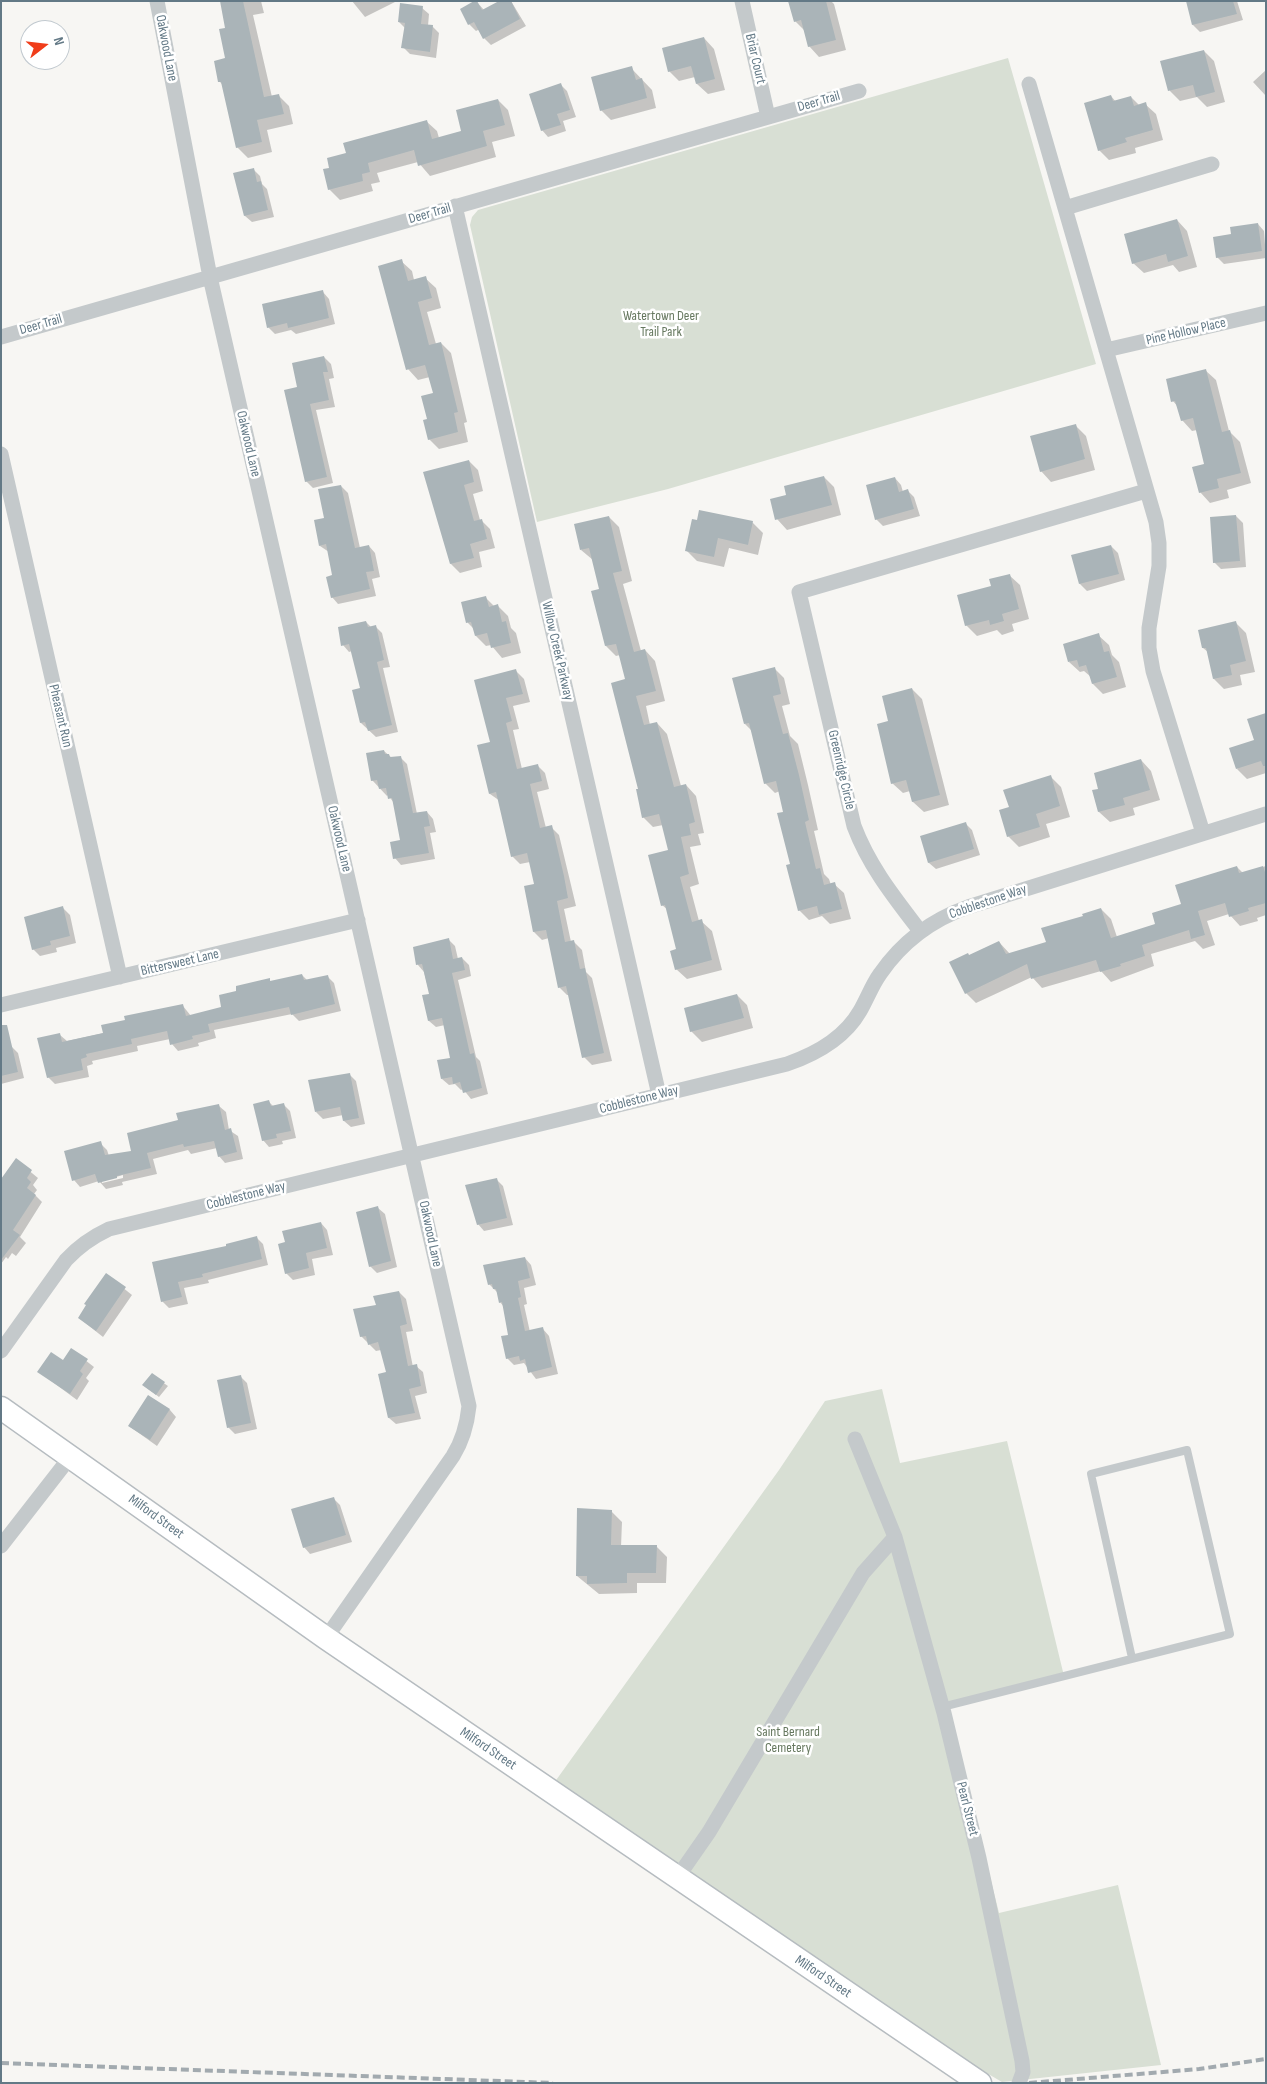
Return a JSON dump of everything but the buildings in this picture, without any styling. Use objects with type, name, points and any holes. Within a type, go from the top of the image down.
[{"type":"main road","name":"Milford Street","points":[[1,1408],[326,1638],[980,2083]]},
{"type":"street","name":"Oakwood Lane","points":[[157,1],[210,277],[469,1406],[467,1425],[462,1440],[453,1456],[326,1638]]},
{"type":"street","name":"Briar Court","points":[[742,1],[768,117]]},
{"type":"street","points":[[1029,84],[1156,522],[1159,543],[1158,576],[1149,628],[1149,648],[1153,671],[1203,833]]},
{"type":"street","name":"Deer Trail","points":[[1,337],[859,91]]},
{"type":"street","points":[[1065,208],[1212,164]]},
{"type":"street","name":"Willow Creek Parkway","points":[[455,206],[659,1096]]},
{"type":"street","name":"Pine Hollow Place","points":[[1106,350],[1266,313]]},
{"type":"street","name":"Pheasant Run","points":[[1,454],[120,977]]},
{"type":"street","name":"Greenridge Circle","points":[[920,932],[873,868],[854,826],[800,592],[1146,491]]},
{"type":"street","name":"Cobblestone Way","points":[[1,1351],[66,1260],[78,1247],[110,1230],[659,1096],[808,1057],[827,1046],[843,1032],[859,1013],[879,975],[897,951],[936,921],[968,907],[1266,814]]},
{"type":"street","name":"Bittersweet Lane","points":[[1,1005],[358,920]]},
{"type":"street","name":"Pearl Street","points":[[855,1439],[895,1537],[942,1707],[979,1858],[1022,2061],[1019,2083]]},
{"type":"street","points":[[1,1546],[71,1456]]},
{"type":"street","points":[[677,1878],[708,1832],[863,1573],[895,1537]]},
{"type":"lane","points":[[942,1707],[1230,1634],[1187,1450],[1091,1474],[1132,1658]]},
{"type":"green space","name":"Watertown Deer Trail Park","points":[[1008,58],[1096,364],[668,489],[537,522],[470,225],[472,217],[478,210]]},
{"type":"green space","name":"Saint Bernard Cemetery","points":[[882,1389],[900,1463],[1007,1441],[1064,1676],[947,1704],[999,1913],[1118,1885],[1161,2065],[1002,2082],[827,1980],[832,1971],[723,1894],[554,1783],[779,1470],[825,1401]]},
{"type":"railway","points":[[1029,2083],[1199,2069],[1266,2059]]},
{"type":"railway","points":[[1,2063],[553,2083]]}]
